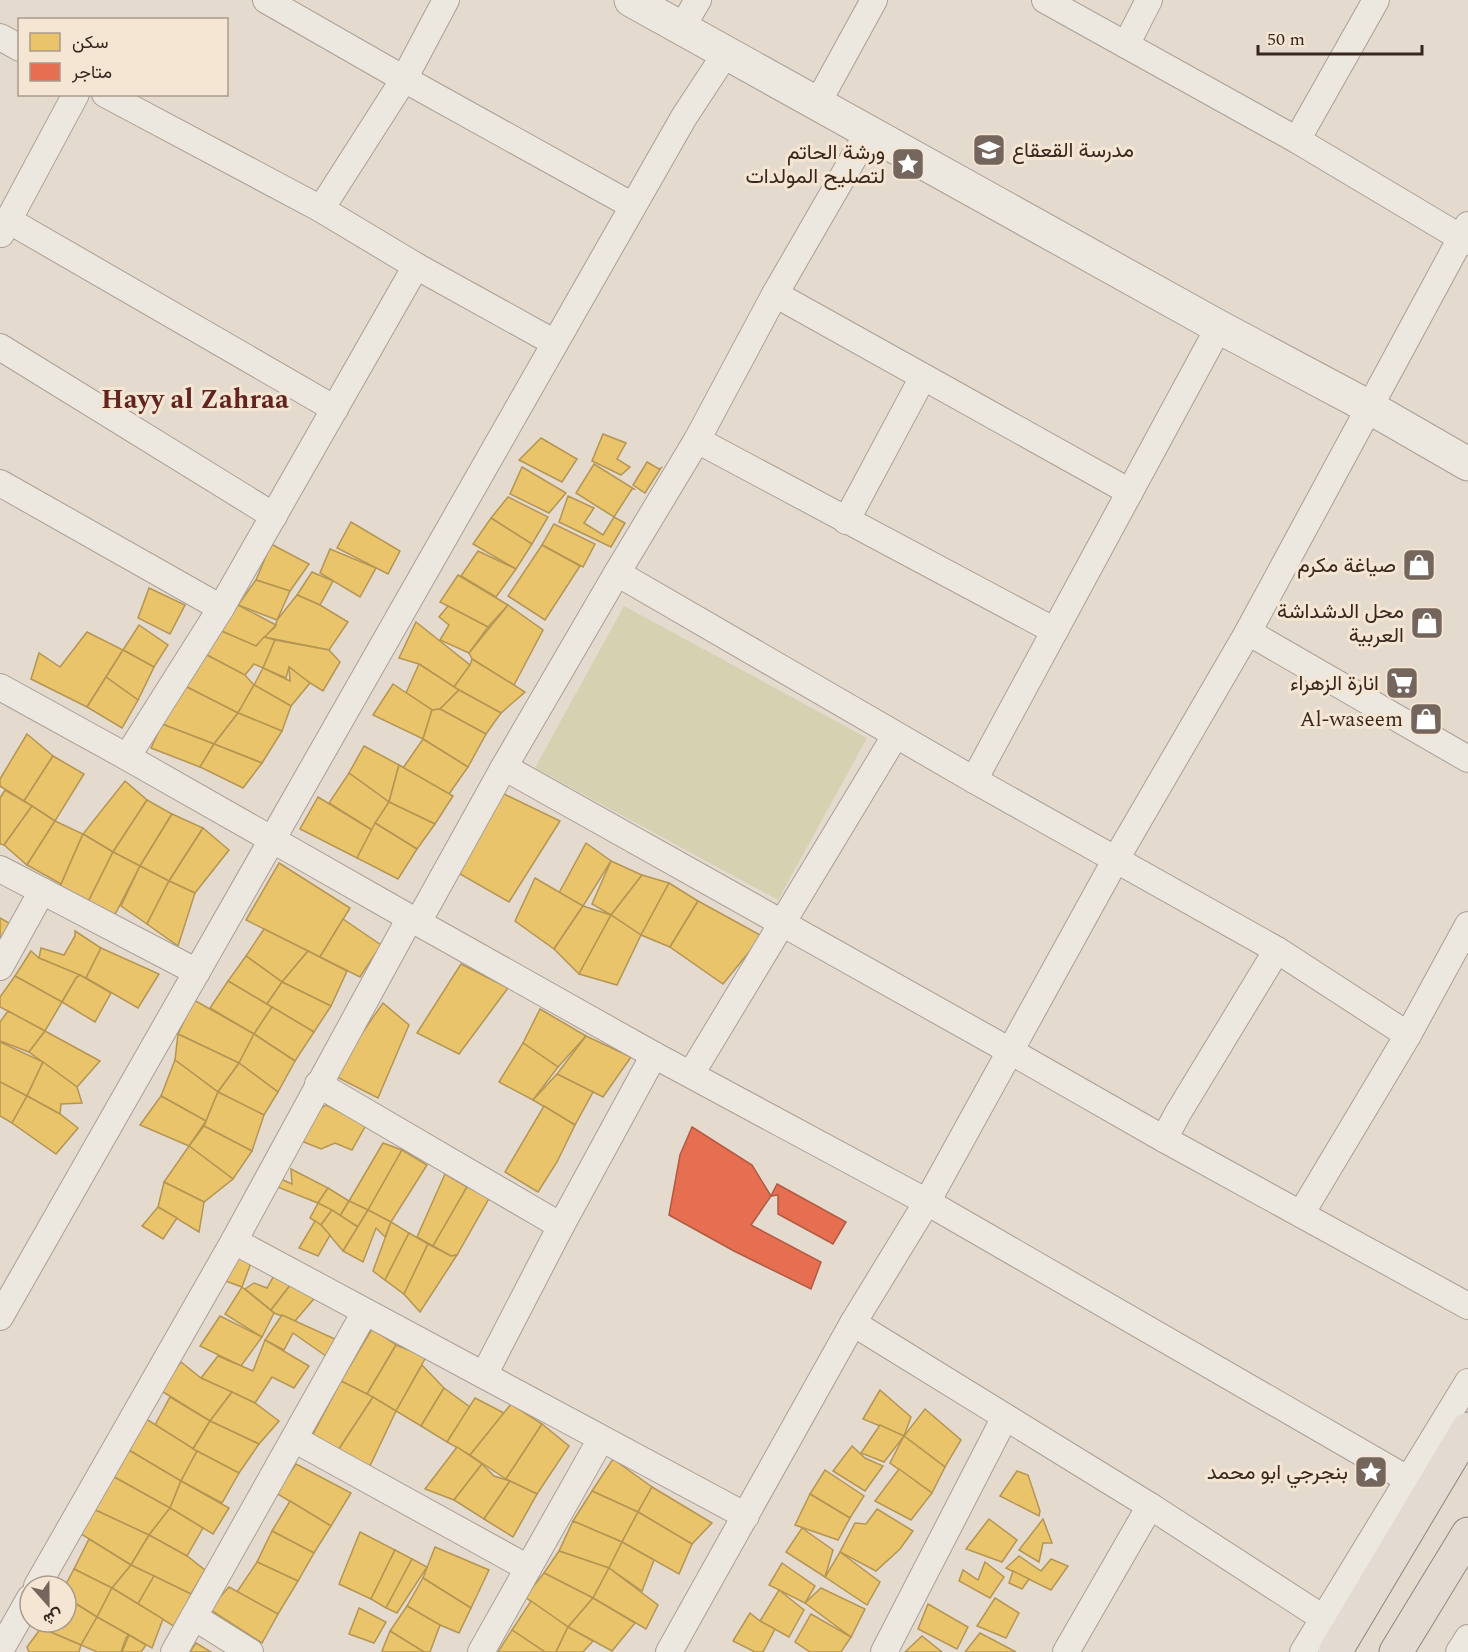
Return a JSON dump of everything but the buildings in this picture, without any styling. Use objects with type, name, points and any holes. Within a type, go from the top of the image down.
[{"type":"main road","points":[[1335,1652],[1468,1429]]},
{"type":"main road","points":[[1396,1652],[1468,1534]]},
{"type":"street","points":[[266,0],[633,206]]},
{"type":"street","points":[[321,209],[404,79],[446,0]]},
{"type":"street","points":[[631,0],[1219,327],[1369,407],[1468,464]]},
{"type":"street","points":[[681,29],[698,0]]},
{"type":"street","points":[[817,104],[874,0]]},
{"type":"street","points":[[669,1652],[853,1323],[927,1202],[1116,860],[1248,632],[1465,235],[1045,0]]},
{"type":"street","points":[[1126,45],[1149,0]]},
{"type":"street","points":[[1297,140],[1376,0]]},
{"type":"street","points":[[0,37],[18,47]]},
{"type":"street","points":[[0,1317],[684,117],[726,52]]},
{"type":"street","points":[[75,96],[4,228],[335,409]]},
{"type":"street","points":[[109,96],[321,209],[416,266],[555,343]]},
{"type":"street","points":[[44,1574],[234,1241],[318,1084],[696,440],[775,294],[868,133]]},
{"type":"street","points":[[127,757],[222,608],[416,266]]},
{"type":"street","points":[[775,294],[1130,492]]},
{"type":"street","points":[[974,780],[1219,327]]},
{"type":"street","points":[[0,347],[274,516]]},
{"type":"street","points":[[846,521],[923,377]]},
{"type":"street","points":[[696,440],[1055,631]]},
{"type":"street","points":[[0,483],[222,608]]},
{"type":"street","points":[[617,573],[895,736],[1278,950],[1408,1035]]},
{"type":"street","points":[[1248,632],[1468,759]]},
{"type":"street","points":[[0,687],[654,1054],[927,1202],[1409,1480]]},
{"type":"street","points":[[691,1074],[895,736]]},
{"type":"street","points":[[504,767],[1164,1139],[1468,1306]]},
{"type":"street","points":[[0,869],[197,972]]},
{"type":"street","points":[[0,967],[42,891]]},
{"type":"street","points":[[1301,1214],[1408,1035],[1468,925]]},
{"type":"street","points":[[1164,1139],[1278,950]]},
{"type":"street","points":[[484,1375],[654,1054]]},
{"type":"street","points":[[318,1084],[561,1226]]},
{"type":"street","points":[[234,1241],[746,1516]]},
{"type":"street","points":[[174,1652],[365,1311]]},
{"type":"street","points":[[853,1323],[1150,1506],[1323,1618]]},
{"type":"street","points":[[1303,1652],[1468,1382]]},
{"type":"street","points":[[884,1652],[1005,1417]]},
{"type":"street","points":[[294,1439],[528,1568]]},
{"type":"street","points":[[481,1652],[602,1439]]},
{"type":"street","points":[[1066,1652],[1150,1506]]},
{"type":"street","points":[[194,1617],[250,1652]]},
{"type":"street","points":[[0,1651],[18,1619]]},
{"type":"street","points":[[1460,1652],[1468,1638]]},
{"type":"shaded area","points":[[624,606],[867,738],[778,900],[535,768]]},
{"type":"place","name":"مدرسة القعقاع","points":[[989,150]]},
{"type":"place","name":"ورشة الحاتم لتصليح المولدات","points":[[908,164]]},
{"type":"place","name":"صياغة مكرم","points":[[1419,565]]},
{"type":"place","name":"محل الدشداشة العربية","points":[[1427,623]]},
{"type":"place","name":"انارة الزهراء","points":[[1402,683]]},
{"type":"place","name":"Al-waseem","points":[[1426,719]]},
{"type":"place","name":"بنجرجي ابو محمد","points":[[1371,1472]]},
{"type":"district","name":"Hayy al Zahraa","points":[[195,399]]}]
